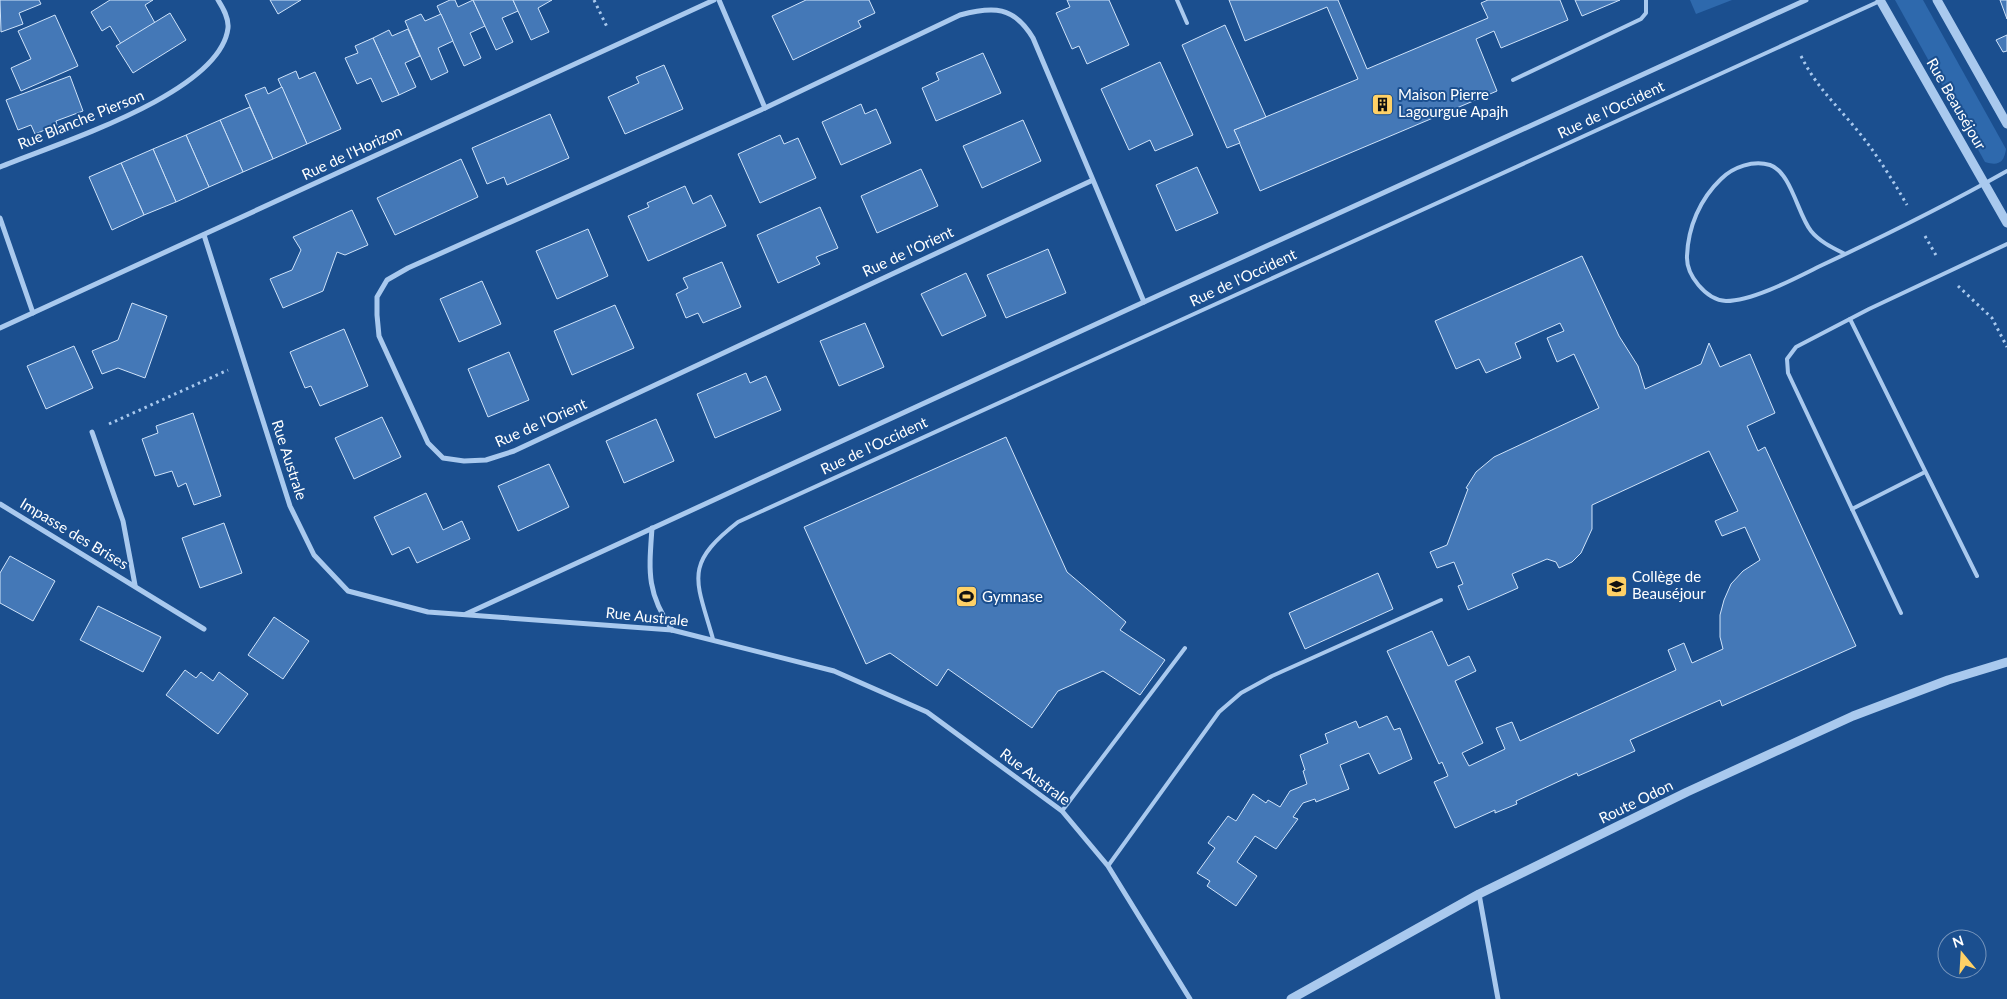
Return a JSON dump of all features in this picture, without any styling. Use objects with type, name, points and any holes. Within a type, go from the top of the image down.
[{"type":"street","name":"Rue Blanche Pierson","points":[[0,167],[140,111],[181,88],[212,58],[225,42],[229,26],[225,12],[218,0]]},
{"type":"street","name":"Rue de l'Horizon","points":[[0,328],[204,236],[714,0]]},
{"type":"street","points":[[719,0],[765,108]]},
{"type":"street","name":"Rue de l'Occident","points":[[466,614],[1806,0]]},
{"type":"street","name":"Rue Beauséjour","points":[[1880,0],[2007,222]]},
{"type":"street","points":[[1937,0],[2007,124]]},
{"type":"street","name":"Rue de l'Orient","points":[[1093,180],[514,451],[486,460],[464,461],[443,458],[428,443],[379,336],[376,297],[387,280],[408,268],[765,108],[960,15],[982,9],[1003,11],[1023,22],[1033,38],[1093,180],[1144,302]]},
{"type":"street","points":[[0,218],[33,313]]},
{"type":"street","name":"Rue Australe","points":[[204,236],[290,506],[314,555],[348,591],[428,612],[672,630],[834,671],[927,712],[1062,811],[1108,866],[1190,999]]},
{"type":"street","name":"Impasse des Brises","points":[[92,432],[123,521],[135,585]]},
{"type":"street","name":"Impasse des Brises","points":[[0,504],[204,629]]},
{"type":"street","points":[[652,528],[650,564],[652,588],[659,610],[672,630]]},
{"type":"street","name":"Route Odon","points":[[1291,999],[1479,894],[1687,792],[1853,716],[1948,680],[2007,662]]},
{"type":"street","points":[[1479,894],[1498,999]]},
{"type":"lane","points":[[1177,0],[1187,23]]},
{"type":"lane","points":[[1513,80],[1641,19],[1646,13],[1646,0]]},
{"type":"lane","name":"Rue de l'Occident","points":[[712,639],[697,581],[701,562],[716,539],[738,522],[1880,0]]},
{"type":"lane","points":[[1845,254],[1822,242],[1810,230],[1782,173],[1771,165],[1754,163],[1730,170],[1711,189],[1697,213],[1688,239],[1687,261],[1694,281],[1706,292],[1725,301],[1764,293],[1916,221],[2007,171]]},
{"type":"lane","points":[[1901,613],[1788,373],[1787,359],[1796,347],[2007,244]]},
{"type":"lane","points":[[1850,319],[1977,576]]},
{"type":"lane","points":[[1852,509],[1925,472]]},
{"type":"lane","points":[[1108,866],[1219,712],[1240,693],[1272,676],[1441,600]]},
{"type":"lane","points":[[1062,811],[1186,648]]},
{"type":"path","points":[[594,0],[616,45]]},
{"type":"path","points":[[1794,40],[1806,66],[1826,96],[1857,130],[1890,176],[1946,273],[1992,318],[2007,347]]},
{"type":"path","points":[[92,432],[245,363]]},
{"type":"shaded area","points":[[1690,0],[1732,0],[1696,14]]},
{"type":"shaded area","points":[[1895,0],[1923,0],[2006,149],[2004,158],[2000,162],[1993,164],[1985,162]]},
{"type":"building","points":[[0,0],[39,0],[41,4],[19,13],[23,24],[1,32]]},
{"type":"building","points":[[110,0],[153,0],[145,5],[155,23],[121,44],[110,26],[102,31],[91,12]]},
{"type":"building","points":[[270,0],[301,0],[278,14]]},
{"type":"building","points":[[450,0],[455,0],[458,7],[473,0],[485,26],[470,33],[481,58],[464,66],[437,6]]},
{"type":"building","points":[[473,0],[513,0],[518,11],[502,18],[513,42],[496,50]]},
{"type":"building","points":[[513,0],[552,0],[538,8],[549,32],[531,40]]},
{"type":"building","points":[[806,0],[869,0],[875,13],[858,21],[861,27],[793,60],[772,16]]},
{"type":"building","points":[[1067,0],[1109,0],[1129,45],[1087,64],[1079,46],[1072,49],[1056,13],[1070,7]]},
{"type":"building","name":"Maison Pierre Lagourgue Apajh","points":[[1229,0],[1338,0],[1367,69],[1488,18],[1481,3],[1488,0],[1560,0],[1568,20],[1501,48],[1494,31],[1476,39],[1497,91],[1260,191],[1234,130],[1358,79],[1327,7],[1245,41]]},
{"type":"building","points":[[1575,0],[1620,0],[1582,16]]},
{"type":"building","points":[[2000,0],[2007,0],[2007,19]]},
{"type":"building","points":[[170,13],[186,40],[133,73],[116,46]]},
{"type":"building","points":[[421,14],[425,21],[441,14],[453,41],[438,48],[448,72],[431,80],[405,21]]},
{"type":"building","points":[[55,15],[78,66],[21,91],[11,68],[31,59],[18,31]]},
{"type":"building","points":[[1225,25],[1266,117],[1234,130],[1240,143],[1227,148],[1182,45]]},
{"type":"building","points":[[408,29],[420,56],[405,63],[416,87],[399,95],[373,38],[389,30],[392,36]]},
{"type":"building","points":[[2007,35],[2007,51],[2003,52],[1996,40]]},
{"type":"building","points":[[373,38],[399,95],[382,102],[371,78],[357,84],[345,58],[358,53],[355,46]]},
{"type":"building","points":[[983,53],[1001,93],[936,121],[922,88],[939,80],[936,73]]},
{"type":"building","points":[[1160,62],[1193,135],[1155,151],[1150,140],[1129,150],[1101,89]]},
{"type":"building","points":[[664,65],[683,109],[625,134],[608,97],[639,83],[636,77]]},
{"type":"building","points":[[296,71],[299,79],[315,72],[341,129],[307,144],[278,79]]},
{"type":"building","points":[[70,76],[83,111],[56,121],[57,125],[35,134],[31,125],[18,130],[6,100]]},
{"type":"building","points":[[265,87],[268,94],[282,87],[307,144],[273,159],[245,95]]},
{"type":"building","points":[[861,104],[865,114],[876,109],[891,143],[841,165],[822,122]]},
{"type":"building","points":[[250,107],[273,159],[243,172],[220,120]]},
{"type":"building","points":[[550,114],[569,158],[507,185],[504,177],[487,184],[472,148]]},
{"type":"building","points":[[220,120],[243,172],[209,187],[186,135]]},
{"type":"building","points":[[1023,120],[1041,161],[982,188],[963,146]]},
{"type":"building","points":[[186,135],[209,187],[176,202],[153,149]]},
{"type":"building","points":[[780,135],[784,144],[798,138],[816,178],[760,203],[738,154]]},
{"type":"building","points":[[153,149],[176,202],[144,215],[121,163]]},
{"type":"building","points":[[461,159],[478,197],[395,235],[377,198]]},
{"type":"building","points":[[121,163],[144,215],[112,230],[89,177]]},
{"type":"building","points":[[1197,167],[1218,213],[1176,231],[1156,185]]},
{"type":"building","points":[[921,169],[938,206],[877,233],[861,196]]},
{"type":"building","points":[[685,186],[693,204],[711,195],[726,226],[648,261],[628,216],[649,207],[647,203]]},
{"type":"building","points":[[820,207],[838,248],[816,257],[820,264],[778,283],[757,235]]},
{"type":"building","points":[[352,210],[368,245],[345,255],[337,252],[323,291],[283,308],[270,279],[292,270],[301,250],[293,237]]},
{"type":"building","points":[[588,229],[608,276],[557,299],[536,251]]},
{"type":"building","points":[[1048,249],[1066,293],[1006,318],[987,275]]},
{"type":"building","points":[[1582,256],[1619,336],[1638,366],[1645,389],[1701,364],[1709,343],[1720,367],[1750,354],[1775,413],[1747,426],[1758,451],[1765,447],[1856,646],[1722,706],[1720,700],[1630,740],[1635,751],[1578,776],[1577,773],[1516,801],[1517,804],[1495,813],[1495,810],[1455,828],[1434,782],[1448,776],[1442,762],[1439,764],[1387,651],[1432,631],[1448,666],[1469,656],[1476,671],[1455,681],[1483,743],[1462,753],[1469,766],[1505,749],[1496,728],[1512,722],[1520,741],[1676,670],[1668,650],[1684,643],[1692,663],[1723,649],[1720,637],[1720,615],[1724,600],[1731,584],[1743,571],[1760,560],[1745,527],[1722,536],[1715,521],[1738,511],[1709,451],[1592,505],[1592,529],[1581,553],[1572,562],[1559,568],[1556,562],[1547,559],[1512,574],[1518,588],[1468,610],[1458,586],[1463,584],[1454,562],[1437,568],[1430,552],[1447,545],[1468,489],[1466,488],[1476,472],[1494,457],[1599,408],[1574,354],[1557,362],[1547,338],[1564,331],[1560,323],[1515,343],[1521,358],[1486,373],[1479,359],[1456,369],[1435,321]]},
{"type":"building","points":[[722,262],[741,307],[703,323],[698,313],[686,318],[676,294],[688,288],[683,278]]},
{"type":"building","points":[[966,273],[986,316],[942,336],[921,294]]},
{"type":"building","points":[[482,281],[501,324],[459,342],[440,299]]},
{"type":"building","points":[[132,303],[167,316],[145,378],[118,368],[102,374],[92,351],[118,340]]},
{"type":"building","points":[[615,305],[634,348],[572,375],[554,331]]},
{"type":"building","points":[[865,323],[884,367],[839,386],[820,341]]},
{"type":"building","points":[[344,329],[368,386],[320,406],[311,386],[305,388],[290,352]]},
{"type":"building","points":[[74,346],[93,388],[46,409],[27,366]]},
{"type":"building","points":[[509,352],[529,400],[488,417],[468,369]]},
{"type":"building","points":[[746,373],[750,383],[766,376],[781,410],[715,438],[697,394]]},
{"type":"building","points":[[193,413],[221,496],[194,505],[186,483],[178,487],[172,471],[155,476],[142,439],[158,433],[156,426]]},
{"type":"building","points":[[382,417],[401,457],[354,479],[335,438]]},
{"type":"building","points":[[656,419],[674,461],[624,483],[606,441]]},
{"type":"building","name":"Gymnase","points":[[1006,437],[1067,572],[1126,622],[1120,630],[1165,660],[1140,695],[1103,671],[1058,691],[1032,728],[948,669],[937,686],[890,653],[866,664],[804,527]]},
{"type":"building","points":[[549,464],[569,507],[518,531],[498,486]]},
{"type":"building","points":[[426,493],[443,530],[462,521],[470,539],[417,563],[409,547],[392,555],[374,517]]},
{"type":"building","points":[[224,523],[242,573],[200,588],[182,538]]},
{"type":"building","points":[[10,556],[55,581],[33,621],[0,603],[0,573]]},
{"type":"building","points":[[1378,573],[1393,609],[1305,649],[1289,613]]},
{"type":"building","points":[[98,606],[161,637],[143,672],[80,640]]},
{"type":"building","points":[[274,617],[309,641],[283,679],[248,655]]},
{"type":"building","points":[[185,670],[196,678],[201,672],[213,681],[219,672],[248,694],[218,734],[166,695]]},
{"type":"building","points":[[1387,716],[1394,730],[1400,728],[1412,759],[1379,774],[1369,753],[1340,765],[1349,789],[1316,802],[1315,799],[1303,803],[1293,817],[1298,819],[1276,849],[1255,836],[1237,862],[1257,876],[1236,906],[1207,886],[1210,881],[1197,873],[1215,848],[1208,843],[1228,816],[1236,821],[1253,794],[1266,803],[1268,800],[1280,807],[1290,791],[1307,784],[1300,755],[1328,743],[1325,734],[1356,721],[1359,728]]},
{"type":"place","name":"Maison Pierre Lagourgue Apajh","points":[[1382,104]]},
{"type":"place","name":"Collège de Beauséjour","points":[[1616,586]]},
{"type":"place","name":"Gymnase","points":[[966,597]]}]
